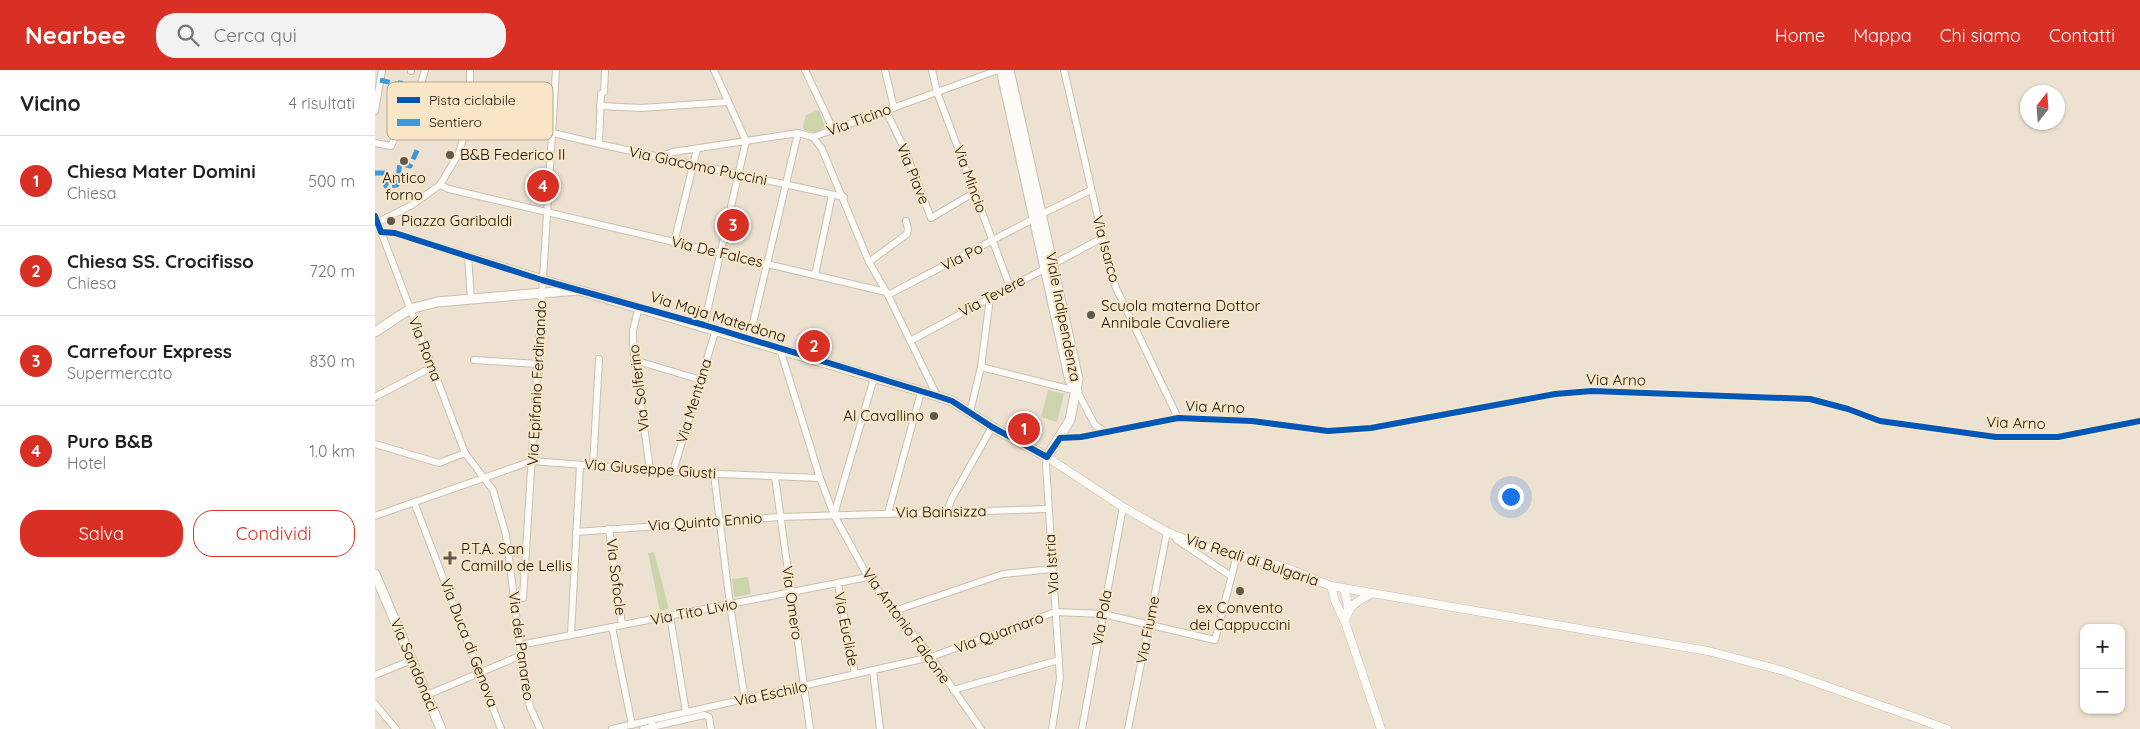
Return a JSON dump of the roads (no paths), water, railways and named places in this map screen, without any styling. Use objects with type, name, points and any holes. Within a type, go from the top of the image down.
[{"type":"main road","name":"Viale Indipendenza","points":[[1004,71],[1049,266],[1078,379],[1070,420],[1061,438],[1047,457]]},
{"type":"main road","name":"Via Maja Materdona","points":[[375,332],[410,309],[437,302],[578,290],[716,329],[952,401],[992,427],[1047,457]]},
{"type":"main road","name":"Via Sandonaci","points":[[375,574],[377,583],[441,729]]},
{"type":"street","points":[[375,111],[382,70]]},
{"type":"street","points":[[421,82],[425,70]]},
{"type":"street","name":"Via Epifanio Ferdinando","points":[[553,118],[556,70]]},
{"type":"street","points":[[599,144],[600,106],[601,94],[604,92],[605,70]]},
{"type":"street","points":[[704,326],[740,175],[746,141],[714,70]]},
{"type":"street","points":[[805,70],[833,130]]},
{"type":"street","points":[[885,70],[893,108]]},
{"type":"street","name":"Via Mincio","points":[[933,70],[937,92],[1010,287]]},
{"type":"street","name":"Via Isarco","points":[[1064,70],[1102,238],[1116,288],[1178,418]]},
{"type":"street","name":"Via Ticino","points":[[657,157],[673,152],[798,133],[813,137],[937,92],[1004,71]]},
{"type":"street","points":[[600,106],[641,108],[728,102]]},
{"type":"street","name":"Via Piave","points":[[886,111],[904,148],[931,218],[975,192]]},
{"type":"street","points":[[749,340],[798,133]]},
{"type":"street","name":"Via Giacomo Puccini","points":[[553,134],[844,197]]},
{"type":"street","points":[[813,137],[822,149],[844,197],[869,262],[887,294],[937,396]]},
{"type":"street","points":[[375,143],[391,146],[394,140]]},
{"type":"street","points":[[377,219],[406,209],[439,186],[459,153],[463,140]]},
{"type":"street","name":"Via Epifanio Ferdinando","points":[[514,598],[523,598],[552,140]]},
{"type":"street","points":[[674,242],[697,149]]},
{"type":"street","name":"Via De Falces","points":[[439,186],[815,275],[887,294]]},
{"type":"street","name":"Via Po","points":[[887,294],[1091,190]]},
{"type":"street","points":[[815,275],[832,194]]},
{"type":"street","name":"Via Roma","points":[[377,219],[465,453],[482,478]]},
{"type":"street","points":[[869,262],[907,234],[906,221]]},
{"type":"street","name":"Via Maja Materdona","points":[[381,232],[395,233],[578,290]]},
{"type":"street","name":"Via Tevere","points":[[910,341],[1102,238]]},
{"type":"street","points":[[469,256],[471,299]]},
{"type":"street","points":[[970,412],[981,367],[989,298]]},
{"type":"street","name":"Via Solferino","points":[[639,307],[633,330],[634,360],[650,470]]},
{"type":"street","name":"Via Mentana","points":[[673,472],[716,329]]},
{"type":"street","name":"Via Antonio Falcone","points":[[780,349],[820,478],[834,514],[867,577],[931,657],[981,729]]},
{"type":"street","points":[[593,466],[599,359]]},
{"type":"street","points":[[475,360],[538,364]]},
{"type":"street","points":[[634,360],[701,380]]},
{"type":"street","points":[[375,397],[432,367]]},
{"type":"street","points":[[981,367],[1077,391],[1095,425],[1106,432]]},
{"type":"street","points":[[834,514],[874,378]]},
{"type":"street","name":"Via Arno","points":[[1061,438],[1081,437],[1178,418],[1252,421],[1327,431],[1371,428],[1555,394],[1591,391],[1810,399],[1848,409],[1880,421],[1996,437],[2058,437],[2140,421]]},
{"type":"street","points":[[887,513],[921,392]]},
{"type":"street","points":[[947,512],[951,500],[992,427]]},
{"type":"street","points":[[375,444],[439,463],[465,453]]},
{"type":"street","name":"Via Reali di Bulgaria","points":[[1047,457],[1123,507],[1170,533],[1201,546],[1292,570],[1331,586],[1715,653],[1785,671],[1947,729]]},
{"type":"street","name":"Via Istria","points":[[1047,457],[1048,508],[1060,678],[1051,729]]},
{"type":"street","name":"Via Giuseppe Giusti","points":[[375,516],[532,461],[673,472],[820,478]]},
{"type":"street","points":[[571,635],[580,465]]},
{"type":"street","points":[[714,474],[730,605],[745,700]]},
{"type":"street","name":"Via Omero","points":[[775,477],[805,687],[809,729]]},
{"type":"street","name":"Via dei Panareo","points":[[482,478],[493,490],[506,535],[530,707],[540,729]]},
{"type":"street","name":"Via Duca di Genova","points":[[414,502],[501,729]]},
{"type":"street","name":"Via Pola","points":[[1082,729],[1123,507]]},
{"type":"street","name":"Via Bainsizza","points":[[834,514],[1048,508]]},
{"type":"street","name":"Via Quinto Ennio","points":[[576,532],[834,514]]},
{"type":"street","name":"Via Sofocle","points":[[609,529],[622,625]]},
{"type":"street","name":"Via Reali di Bulgaria","points":[[1170,533],[1177,540],[1231,576]]},
{"type":"street","name":"Via Fiume","points":[[1128,729],[1170,533]]},
{"type":"street","points":[[1231,576],[1237,555]]},
{"type":"street","points":[[895,611],[1003,574],[1052,569]]},
{"type":"street","name":"Via Quarnaro","points":[[931,657],[1055,612],[1103,614],[1215,640],[1231,576]]},
{"type":"street","name":"Via Tito Livio","points":[[520,645],[867,577]]},
{"type":"street","name":"Via Euclide","points":[[838,584],[855,674]]},
{"type":"street","points":[[1331,586],[1381,729]]},
{"type":"street","points":[[1344,589],[1347,599],[1345,622]]},
{"type":"street","points":[[1347,610],[1357,601],[1372,594]]},
{"type":"street","points":[[670,616],[686,712]]},
{"type":"street","points":[[613,627],[632,725]]},
{"type":"street","points":[[427,695],[522,655]]},
{"type":"street","name":"Via Eschilo","points":[[611,729],[652,723],[686,712],[805,687],[931,657]]},
{"type":"street","points":[[375,675],[412,660]]},
{"type":"street","points":[[953,690],[1059,660]]},
{"type":"street","points":[[873,670],[880,729]]},
{"type":"street","points":[[375,704],[396,729]]},
{"type":"street","points":[[643,729],[652,723],[705,715],[709,717],[711,729]]},
{"type":"place","name":"B&B Federico II","points":[[450,155]]},
{"type":"place","name":"Antico forno","points":[[404,161]]},
{"type":"place","name":"Puro B&B","points":[[543,186]]},
{"type":"place","name":"Piazza Garibaldi","points":[[391,221]]},
{"type":"place","name":"Carrefour Express","points":[[733,225]]},
{"type":"place","name":"Scuola materna Dottor Annibale Cavaliere","points":[[1091,315]]},
{"type":"place","name":"Chiesa SS. Crocifisso","points":[[814,346]]},
{"type":"place","name":"Al Cavallino","points":[[934,416]]},
{"type":"place","name":"Chiesa Mater Domini","points":[[1024,429]]},
{"type":"place","name":"P.T.A. San Camillo de Lellis","points":[[450,558]]},
{"type":"place","name":"ex Convento dei Cappuccini","points":[[1240,591]]}]
